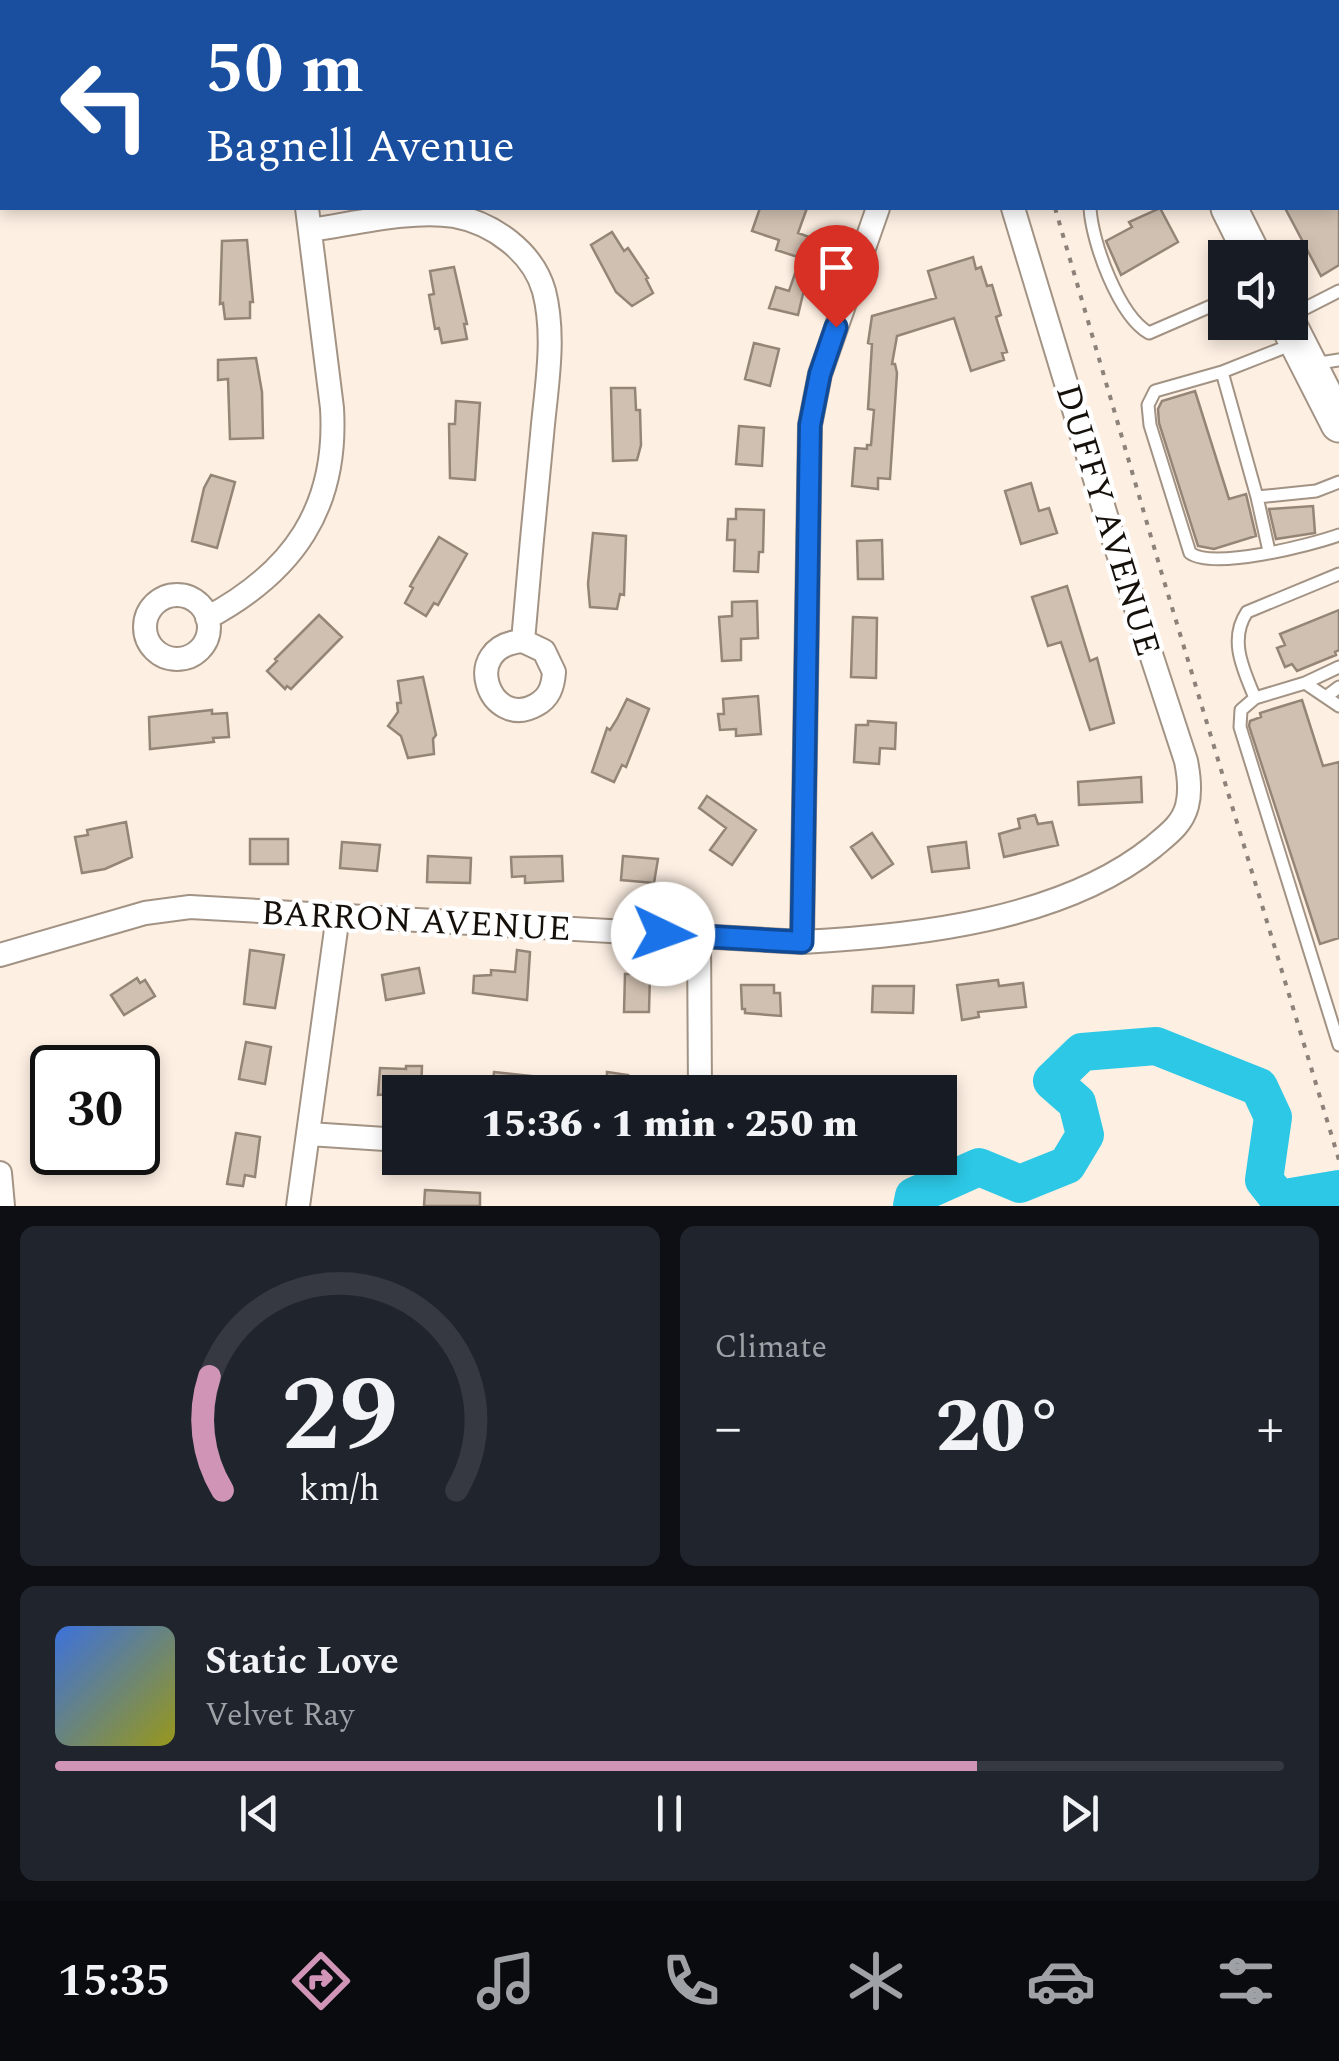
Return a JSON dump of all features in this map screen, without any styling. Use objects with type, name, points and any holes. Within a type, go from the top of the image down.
[{"type":"main road","points":[[1229,210],[1245,240]]},
{"type":"main road","points":[[1304,341],[1339,424]]},
{"type":"street","points":[[802,942],[810,425],[820,374],[877,210]]},
{"type":"street","name":"DUFFY AVENUE","points":[[1014,210],[1111,532],[1186,761],[1190,784],[1186,809],[1174,830]]},
{"type":"street","points":[[207,618],[260,586],[289,556],[310,523],[330,470],[334,441],[332,408],[309,219],[455,216],[509,240],[530,260],[543,288],[550,346],[523,641]]},
{"type":"street","name":"BARRON AVENUE","points":[[0,956],[145,914],[190,907],[802,942],[874,938],[998,915],[1091,885],[1130,865],[1174,830]]},
{"type":"street","points":[[298,1206],[338,915]]},
{"type":"street","points":[[699,936],[700,1075]]},
{"type":"street","points":[[309,1134],[382,1139]]},
{"type":"street","points":[[0,1173],[3,1206]]},
{"type":"lane","points":[[1090,210],[1102,258],[1136,325],[1150,332],[1208,307]]},
{"type":"lane","points":[[1339,291],[1304,341],[1222,372],[1155,391],[1150,396],[1147,414],[1190,553],[1196,558],[1215,561],[1302,547],[1339,535]]},
{"type":"lane","points":[[1222,372],[1258,497],[1268,551]]},
{"type":"lane","points":[[1258,497],[1316,491],[1339,482]]},
{"type":"lane","points":[[1255,698],[1240,662],[1241,621],[1255,608],[1339,574]]},
{"type":"lane","points":[[1339,668],[1255,698],[1241,710],[1240,727],[1339,1045]]},
{"type":"lane","points":[[1305,683],[1339,706]]},
{"type":"lane","points":[[1327,696],[1339,687]]},
{"type":"path","points":[[1057,210],[1155,552],[1339,1159]]},
{"type":"building","points":[[759,210],[806,210],[798,233],[815,239],[807,260],[776,250],[779,240],[752,231]]},
{"type":"building","points":[[1161,210],[1178,242],[1121,275],[1106,241],[1132,227],[1129,222]]},
{"type":"building","points":[[1286,210],[1339,210],[1339,265],[1321,276],[1308,251],[1308,240],[1302,240]]},
{"type":"building","points":[[612,232],[624,251],[628,248],[653,293],[632,306],[616,292],[591,245]]},
{"type":"building","points":[[247,240],[253,302],[250,318],[225,319],[223,303],[220,304],[222,241]]},
{"type":"building","points":[[973,257],[987,286],[992,285],[1001,315],[996,317],[1007,352],[1002,353],[1004,360],[971,371],[954,318],[897,336],[892,364],[897,373],[890,479],[878,478],[878,489],[852,486],[855,448],[867,449],[871,445],[874,410],[868,409],[872,344],[868,343],[872,316],[936,298],[928,271]]},
{"type":"building","points":[[799,262],[810,265],[798,315],[769,308],[776,287],[789,291]]},
{"type":"building","points":[[454,267],[467,339],[442,343],[439,328],[435,329],[429,295],[434,294],[430,271]]},
{"type":"building","points":[[754,343],[779,349],[770,386],[745,379]]},
{"type":"building","points":[[256,358],[262,392],[263,438],[230,439],[228,379],[218,380],[218,360]]},
{"type":"building","points":[[611,388],[635,388],[641,445],[637,460],[613,461]]},
{"type":"building","points":[[1195,391],[1229,499],[1246,494],[1256,536],[1214,549],[1198,546],[1159,423],[1162,401]]},
{"type":"building","points":[[456,401],[480,403],[475,480],[450,478],[449,424],[455,424]]},
{"type":"building","points":[[739,426],[764,428],[762,466],[736,464]]},
{"type":"building","points":[[211,475],[235,482],[217,548],[192,541],[204,488]]},
{"type":"building","points":[[1031,483],[1039,511],[1049,508],[1057,533],[1021,544],[1005,491]]},
{"type":"building","points":[[1313,506],[1315,533],[1276,539],[1269,509]]},
{"type":"building","points":[[736,509],[764,510],[763,552],[759,552],[758,572],[734,571],[735,540],[727,540],[728,519],[736,519]]},
{"type":"building","points":[[593,533],[626,536],[624,595],[620,594],[617,609],[590,607]]},
{"type":"building","points":[[439,537],[467,554],[438,605],[434,603],[426,616],[405,603],[413,588],[410,586]]},
{"type":"building","points":[[882,540],[883,579],[858,579],[857,541]]},
{"type":"building","points":[[1067,586],[1090,661],[1097,658],[1114,723],[1090,730],[1061,642],[1048,646],[1032,597]]},
{"type":"building","points":[[757,601],[758,638],[741,639],[741,660],[722,661],[719,617],[732,616],[732,602]]},
{"type":"building","points":[[1339,610],[1336,655],[1297,671],[1292,664],[1285,667],[1277,648],[1285,645],[1280,634]]},
{"type":"building","points":[[319,615],[342,637],[291,689],[285,689],[267,671]]},
{"type":"building","points":[[853,617],[877,618],[876,678],[851,677]]},
{"type":"building","points":[[423,677],[436,735],[434,754],[408,758],[401,736],[388,726],[398,712],[397,703],[401,703],[398,681]]},
{"type":"building","points":[[758,696],[761,734],[736,736],[736,729],[720,730],[718,714],[724,714],[723,699]]},
{"type":"building","points":[[627,699],[649,709],[626,767],[622,765],[614,782],[592,772],[607,728],[610,730]]},
{"type":"building","points":[[1302,700],[1323,766],[1339,762],[1339,938],[1320,944],[1249,726],[1250,721],[1261,717],[1260,713]]},
{"type":"building","points":[[212,710],[212,714],[227,713],[229,737],[150,749],[149,717]]},
{"type":"building","points":[[868,721],[896,723],[895,749],[880,748],[879,764],[854,762],[856,725],[868,725]]},
{"type":"building","points":[[1141,777],[1142,802],[1079,805],[1078,782]]},
{"type":"building","points":[[707,796],[756,830],[732,865],[710,850],[726,828],[699,808]]},
{"type":"building","points":[[1035,815],[1038,824],[1052,822],[1058,845],[1004,857],[999,834],[1020,828],[1018,819]]},
{"type":"building","points":[[126,822],[132,857],[105,869],[82,873],[75,837],[88,835],[87,830]]},
{"type":"building","points":[[872,833],[893,864],[872,878],[851,847]]},
{"type":"building","points":[[250,839],[288,839],[288,864],[250,864]]},
{"type":"building","points":[[342,842],[380,845],[377,871],[340,868]]},
{"type":"building","points":[[966,842],[969,868],[932,872],[928,847]]},
{"type":"building","points":[[428,856],[471,858],[470,883],[427,882]]},
{"type":"building","points":[[562,856],[563,881],[525,883],[525,876],[512,877],[511,857]]},
{"type":"building","points":[[623,856],[658,859],[654,883],[621,880]]},
{"type":"building","points":[[250,950],[284,955],[275,1008],[244,1004]]},
{"type":"building","points":[[517,950],[530,952],[527,1000],[473,993],[474,976],[491,975],[491,970],[515,972]]},
{"type":"building","points":[[419,968],[424,993],[386,1000],[382,975]]},
{"type":"building","points":[[625,974],[650,974],[649,1012],[624,1012]]},
{"type":"building","points":[[137,978],[140,983],[145,980],[155,996],[124,1015],[111,995]]},
{"type":"building","points":[[998,980],[999,986],[1023,983],[1026,1007],[978,1012],[979,1017],[962,1020],[957,985]]},
{"type":"building","points":[[741,985],[774,985],[774,993],[780,993],[781,1016],[745,1013]]},
{"type":"building","points":[[873,986],[914,986],[913,1013],[872,1012]]},
{"type":"building","points":[[246,1042],[271,1047],[265,1084],[239,1079]]},
{"type":"building","points":[[422,1066],[422,1075],[382,1075],[382,1095],[378,1095],[380,1068]]},
{"type":"building","points":[[236,1133],[260,1137],[255,1177],[245,1175],[243,1186],[227,1184]]},
{"type":"building","points":[[425,1190],[480,1193],[480,1206],[424,1206]]},
{"type":"waterway","points":[[912,1206],[914,1196],[979,1167],[1020,1184],[1067,1165],[1085,1135],[1077,1103],[1052,1081],[1082,1052],[1156,1046],[1259,1087],[1273,1117],[1264,1180],[1279,1199],[1339,1189]]},
{"type":"route","points":[[663,934],[802,942],[810,425],[820,374],[836,327]]}]
